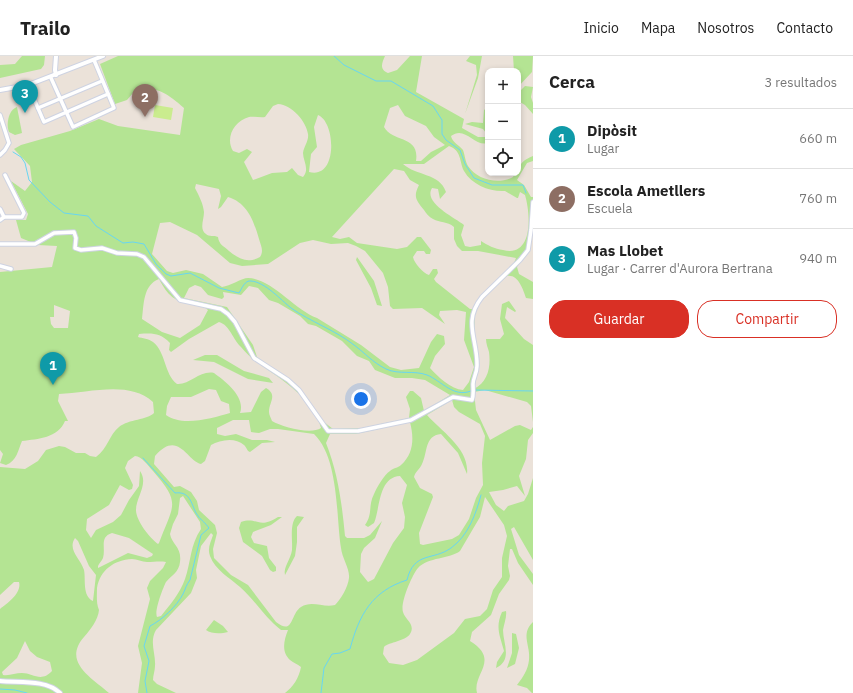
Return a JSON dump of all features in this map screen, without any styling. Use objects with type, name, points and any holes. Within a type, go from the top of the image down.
[{"type":"street","points":[[56,56],[56,76]]},
{"type":"street","points":[[0,90],[28,85],[51,78],[103,56]]},
{"type":"street","points":[[51,78],[73,127],[114,108],[94,60]]},
{"type":"street","points":[[38,108],[102,81]]},
{"type":"street","points":[[28,85],[44,122],[108,94]]},
{"type":"street","points":[[0,116],[9,143],[0,155]]},
{"type":"street","points":[[0,220],[4,217],[22,217],[24,213],[5,175]]},
{"type":"street","points":[[0,244],[35,244],[54,233],[69,231],[74,232],[76,238],[75,248],[81,250],[102,248],[117,253],[137,254],[144,256],[180,300],[221,309],[228,314],[238,328],[254,358],[288,380],[299,390],[328,431],[358,431],[411,420],[423,415],[449,398],[472,400],[477,366],[472,334],[474,313],[477,302],[520,260],[528,250],[533,202]]},
{"type":"street","points":[[0,209],[4,217]]},
{"type":"street","points":[[0,266],[11,269]]},
{"type":"street","points":[[0,681],[45,685],[54,687],[60,693]]},
{"type":"green space","points":[[22,56],[45,56],[44,65],[41,69],[0,78],[0,65],[15,64]]},
{"type":"green space","points":[[118,56],[385,56],[382,63],[382,68],[388,73],[397,70],[410,56],[422,56],[416,92],[464,119],[462,128],[478,137],[485,137],[485,143],[483,143],[461,133],[456,133],[451,136],[454,142],[463,150],[468,166],[477,175],[489,180],[501,181],[514,176],[519,176],[517,180],[524,185],[531,197],[533,197],[532,233],[527,253],[517,267],[519,274],[533,282],[533,299],[526,298],[522,287],[514,277],[507,276],[485,296],[478,305],[475,314],[474,334],[479,367],[474,389],[483,382],[488,374],[489,352],[486,339],[500,339],[504,334],[500,319],[502,304],[509,301],[516,311],[515,312],[507,307],[505,318],[524,339],[533,345],[533,422],[531,406],[527,402],[485,390],[474,392],[476,410],[490,440],[515,426],[520,425],[531,430],[533,427],[533,433],[528,440],[526,459],[519,476],[525,496],[517,486],[489,492],[496,505],[504,511],[508,506],[524,501],[533,478],[533,560],[514,527],[511,529],[519,555],[533,574],[533,585],[518,563],[512,549],[510,549],[508,566],[510,576],[509,580],[499,594],[491,615],[472,632],[470,641],[479,648],[485,661],[478,680],[477,693],[285,693],[295,682],[301,667],[290,660],[285,653],[285,638],[288,630],[281,630],[275,625],[245,592],[215,565],[209,553],[213,535],[211,533],[201,546],[196,570],[197,578],[191,593],[154,634],[153,644],[155,666],[153,680],[157,684],[176,693],[138,693],[142,663],[138,646],[150,599],[147,588],[150,581],[163,568],[166,562],[145,562],[132,559],[119,561],[109,567],[101,576],[97,588],[97,602],[99,610],[96,621],[78,646],[76,654],[82,669],[109,693],[0,693],[0,609],[14,597],[18,590],[19,582],[14,582],[0,595],[0,467],[25,469],[38,461],[46,450],[59,446],[65,447],[76,453],[85,453],[96,457],[103,450],[119,427],[128,422],[147,417],[154,413],[153,402],[143,395],[132,391],[108,389],[59,394],[58,401],[68,421],[65,421],[58,431],[47,437],[22,441],[13,461],[6,465],[0,463],[3,454],[0,450],[0,272],[52,267],[57,246],[38,245],[21,238],[16,220],[26,220],[28,214],[11,181],[25,191],[32,182],[30,166],[14,149],[21,145],[70,131],[99,119],[118,126],[180,135],[184,108],[158,90],[138,87],[127,100],[115,104],[100,64]],"holes":[[[278,104],[288,107],[298,114],[307,129],[308,134],[303,153],[306,168],[303,177],[298,175],[292,168],[287,172],[272,173],[253,180],[244,162],[252,152],[247,149],[239,153],[233,151],[230,141],[232,131],[235,126],[239,122],[249,117],[265,117],[273,106]],[[398,105],[405,116],[426,126],[434,137],[445,145],[431,152],[421,161],[416,161],[414,147],[405,140],[388,132],[384,127],[390,108]],[[318,115],[324,120],[331,138],[329,159],[325,167],[318,172],[309,172],[311,154],[317,147],[314,127]],[[449,146],[453,148],[458,153],[467,176],[477,184],[488,189],[505,191],[517,198],[520,192],[525,195],[529,223],[525,241],[520,248],[513,251],[497,249],[481,241],[481,245],[470,247],[465,246],[461,235],[464,225],[441,209],[432,199],[430,194],[432,188],[438,189],[440,199],[446,192],[443,186],[439,181],[408,168],[403,164],[424,164]],[[394,169],[404,171],[410,180],[419,185],[416,198],[429,216],[454,227],[454,239],[457,246],[462,251],[478,251],[516,258],[514,263],[479,298],[473,309],[470,309],[436,282],[434,279],[438,273],[437,269],[433,269],[429,275],[417,265],[413,257],[417,251],[424,251],[426,254],[430,254],[431,250],[421,237],[417,237],[407,247],[397,249],[357,243],[349,237],[340,239],[332,237]],[[196,184],[219,189],[221,196],[218,209],[228,197],[235,200],[245,208],[255,226],[262,251],[260,257],[252,260],[244,260],[233,254],[222,245],[219,242],[218,237],[206,234],[204,232],[202,227],[204,212],[202,203],[195,188]],[[170,222],[197,235],[230,263],[242,266],[268,264],[300,243],[313,240],[331,244],[348,243],[365,251],[383,273],[388,287],[390,306],[393,309],[422,308],[445,324],[439,315],[440,311],[457,310],[466,312],[464,340],[474,367],[469,382],[463,390],[458,389],[445,382],[430,368],[435,356],[445,344],[444,336],[437,334],[431,342],[419,368],[401,370],[390,367],[361,345],[309,314],[257,279],[245,278],[222,287],[203,274],[186,270],[173,273],[167,271],[152,254],[160,223]],[[159,279],[165,290],[172,297],[181,302],[203,307],[208,310],[200,325],[180,338],[162,332],[142,319],[145,296],[150,286]],[[195,285],[201,287],[208,295],[222,299],[224,297],[223,292],[241,295],[249,286],[258,288],[269,300],[278,303],[300,316],[308,324],[316,326],[342,341],[357,356],[369,361],[375,370],[395,378],[425,380],[450,395],[424,411],[421,398],[413,391],[410,391],[406,397],[410,409],[409,418],[362,428],[333,429],[324,422],[299,387],[257,357],[253,345],[227,307],[184,298],[189,288]],[[54,305],[70,311],[68,328],[54,328],[51,324],[50,317],[54,317]],[[219,322],[223,324],[229,329],[238,344],[249,356],[286,383],[304,399],[317,418],[321,428],[311,431],[289,428],[272,421],[269,412],[272,393],[266,388],[261,392],[251,412],[240,413],[241,407],[237,395],[224,380],[214,373],[200,375],[182,384],[177,384],[170,375],[157,346],[151,341],[138,337],[139,334],[156,334],[163,337],[170,343],[169,350],[171,352],[189,339]],[[209,389],[216,390],[221,401],[229,404],[230,413],[206,419],[189,421],[173,419],[166,415],[167,406],[171,397],[191,397]],[[452,400],[454,407],[459,412],[480,424],[485,436],[482,463],[483,485],[476,498],[469,519],[459,535],[452,539],[423,545],[420,544],[419,533],[433,497],[432,494],[420,488],[414,477],[422,464],[429,441],[436,435],[441,434],[458,453],[467,474],[467,465],[464,456],[453,441],[427,415]],[[233,420],[249,420],[251,432],[259,433],[270,429],[278,429],[314,434],[322,444],[328,457],[332,472],[341,548],[349,575],[346,589],[335,605],[305,605],[298,610],[289,625],[286,627],[282,626],[276,622],[248,585],[231,575],[214,558],[213,549],[217,533],[215,525],[199,510],[197,501],[191,492],[180,486],[174,487],[154,464],[155,456],[163,448],[170,445],[181,449],[196,462],[201,464],[205,461],[211,445],[219,442],[228,440],[240,442],[250,452],[262,443],[275,442],[267,440],[252,440],[236,434],[225,436],[217,434],[217,428]],[[410,422],[412,434],[411,450],[401,465],[391,470],[381,481],[372,498],[369,517],[365,525],[368,527],[374,523],[381,495],[388,482],[393,478],[400,476],[407,485],[402,503],[405,517],[404,528],[393,543],[374,579],[368,582],[360,572],[361,554],[364,548],[375,538],[382,521],[370,535],[364,538],[347,538],[345,536],[339,489],[334,466],[326,443],[330,434],[356,434]],[[135,456],[138,456],[145,462],[168,491],[171,498],[171,512],[158,544],[151,538],[138,519],[136,510],[143,486],[140,471],[139,486],[121,515],[113,522],[96,530],[91,538],[86,530],[87,519],[109,505],[120,485],[129,490],[132,489],[133,485],[125,468],[128,461]],[[183,496],[200,522],[201,529],[195,541],[183,584],[168,608],[161,616],[157,617],[156,614],[158,605],[166,582],[177,571],[180,562],[180,553],[170,534],[178,514],[180,498]],[[485,497],[504,525],[507,536],[502,558],[502,577],[493,590],[487,609],[480,616],[465,619],[454,633],[417,660],[403,665],[389,663],[383,654],[384,647],[405,638],[412,631],[412,627],[403,612],[403,602],[407,589],[418,568],[427,562],[456,554],[460,551],[480,517]],[[112,533],[129,538],[153,554],[147,558],[128,553],[98,568],[98,565],[103,558],[104,540]],[[75,538],[78,541],[89,566],[96,575],[93,601],[87,595],[84,570],[74,550],[73,542]],[[25,641],[30,651],[37,657],[50,662],[52,671],[48,675],[41,677],[26,673],[3,675],[2,672],[17,658]]]},
{"type":"green space","points":[[470,56],[482,56],[478,78],[465,114],[477,75],[476,65],[466,61]]},
{"type":"green space","points":[[513,56],[533,56],[532,72],[521,84],[521,68],[514,68]]},
{"type":"green space","points":[[525,86],[533,87],[531,97],[533,103],[533,114],[521,103],[521,90]]},
{"type":"green space","points":[[155,105],[173,108],[171,120],[153,117]]},
{"type":"green space","points":[[17,107],[22,133],[15,135],[9,132],[8,122],[10,114]]},
{"type":"green space","points":[[485,109],[485,132],[483,129],[465,124],[472,122],[483,123]]},
{"type":"green space","points":[[533,156],[533,161],[527,163],[521,173],[522,162]]},
{"type":"green space","points":[[357,257],[374,281],[382,306],[377,305],[371,288],[356,260]]},
{"type":"green space","points":[[205,355],[217,355],[244,371],[269,378],[273,383],[248,379],[214,362],[193,360]]},
{"type":"green space","points":[[297,516],[304,517],[297,527],[295,556],[285,575],[285,569],[292,550],[293,523]]},
{"type":"green space","points":[[278,517],[282,517],[271,525],[253,532],[251,537],[254,543],[267,546],[269,558],[276,567],[276,571],[273,572],[270,570],[262,556],[243,542],[239,528],[241,522],[251,521],[262,523],[271,521]]},
{"type":"green space","points":[[506,611],[503,630],[506,656],[501,665],[496,668],[497,662],[504,651],[499,632],[499,622],[502,612]]},
{"type":"green space","points":[[214,620],[223,626],[228,632],[216,633],[206,630]]},
{"type":"green space","points":[[533,622],[532,693],[527,688],[517,685],[528,667],[529,655],[527,631]]},
{"type":"green space","points":[[512,633],[516,634],[519,648],[515,664],[507,668],[512,653]]},
{"type":"waterway","points":[[334,56],[344,65],[376,81],[391,81],[433,106],[442,120],[442,134],[446,140],[460,150],[465,164],[474,178],[492,185],[523,185],[526,193]]},
{"type":"waterway","points":[[13,152],[21,157],[25,163],[29,180],[50,202],[64,213],[88,216],[96,226],[123,243],[133,242],[144,244],[156,264],[166,274],[171,276],[190,273],[219,288],[239,293],[247,282],[256,282],[278,296],[291,308],[347,340],[386,369],[396,372],[427,375],[453,391],[465,393],[471,391]]},
{"type":"waterway","points":[[474,390],[533,391]]},
{"type":"waterway","points":[[143,458],[175,493],[184,494],[189,498],[197,515],[209,528],[201,535],[190,580],[180,599],[169,612],[150,626],[144,646],[149,661],[145,681],[147,693]]},
{"type":"waterway","points":[[321,693],[324,668],[332,654],[350,649],[358,625],[369,606],[385,591],[407,580],[410,571],[419,561],[444,552],[457,543],[467,531],[477,510],[481,495]]},
{"type":"waterway","points":[[0,689],[15,690],[27,693]]},
{"type":"place","name":"Mas Llobet","points":[[25,113]]},
{"type":"place","name":"Escola Ametllers","points":[[145,117]]},
{"type":"place","name":"Dipòsit","points":[[53,385]]}]
